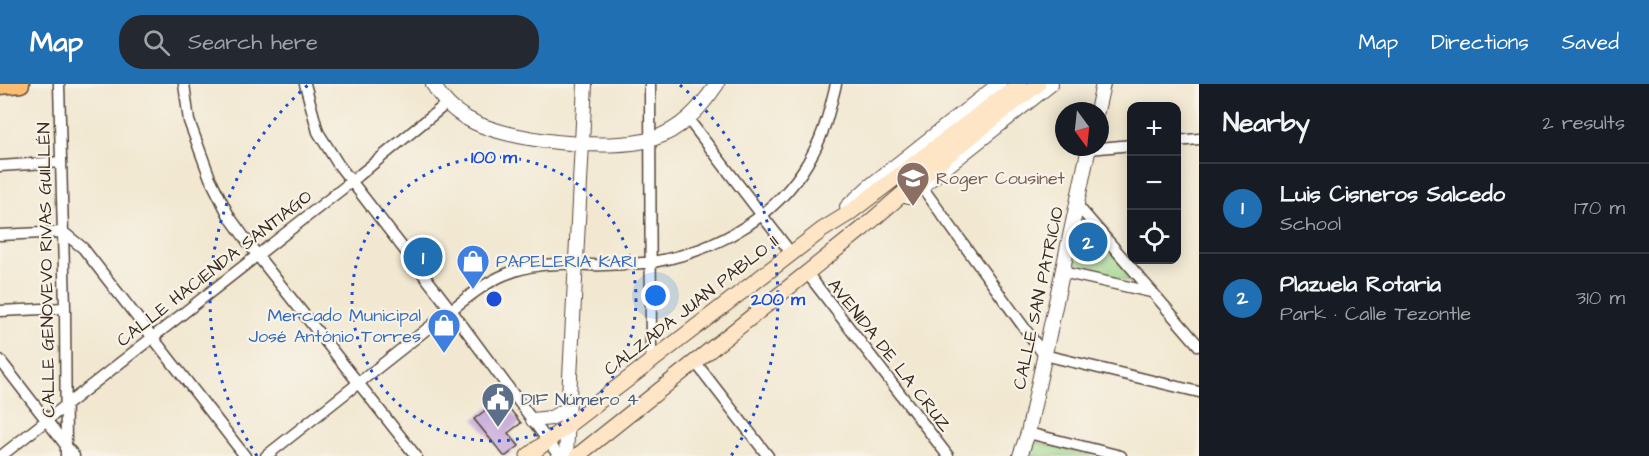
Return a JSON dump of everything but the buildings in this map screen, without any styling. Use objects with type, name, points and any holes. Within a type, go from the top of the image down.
[{"type":"main road","points":[[0,86],[21,84]]},
{"type":"main road","name":"CALZADA JUAN PABLO II","points":[[577,456],[862,229],[941,153],[1019,84]]},
{"type":"main road","name":"CALZADA JUAN PABLO II","points":[[528,456],[822,230],[941,153],[1038,84]]},
{"type":"street","name":"CALLE GENOVEVO RIVAS GUILLÉN","points":[[59,84],[66,451]]},
{"type":"street","points":[[184,84],[189,121],[210,178],[229,216],[257,255],[416,456]]},
{"type":"street","points":[[305,84],[318,132],[351,182],[451,310],[559,456]]},
{"type":"street","points":[[433,84],[446,104],[467,119],[499,132],[542,140],[583,143],[617,143],[651,139],[688,119],[700,108],[717,84]]},
{"type":"street","points":[[566,456],[585,84]]},
{"type":"street","points":[[650,84],[651,360]]},
{"type":"street","points":[[266,456],[477,290],[505,274],[559,263],[584,266],[652,262],[706,248],[738,232],[774,205],[800,176],[825,128],[836,84]]},
{"type":"street","name":"CALZADA JUAN PABLO II","points":[[822,230],[870,186],[999,84]]},
{"type":"street","name":"CALZADA JUAN PABLO II","points":[[862,229],[922,187],[1051,84]]},
{"type":"street","points":[[1099,102],[1103,84]]},
{"type":"street","name":"CALLE HACIENDA SANTIAGO","points":[[2,456],[351,182],[446,104]]},
{"type":"street","points":[[688,119],[791,253]]},
{"type":"street","points":[[1181,141],[1199,139]]},
{"type":"street","points":[[1109,147],[1127,145]]},
{"type":"street","name":"CALLE SAN PATRICIO","points":[[1020,456],[1028,433],[1087,156]]},
{"type":"street","points":[[0,165],[61,162]]},
{"type":"street","points":[[922,187],[1044,355],[1199,392]]},
{"type":"street","points":[[1077,205],[1199,346]]},
{"type":"street","points":[[0,235],[63,232],[83,248],[245,456]]},
{"type":"street","points":[[1062,272],[1151,292]]},
{"type":"street","name":"AVENIDA DE LA CRUZ","points":[[807,273],[948,456]]},
{"type":"street","points":[[0,311],[65,308]]},
{"type":"street","points":[[0,360],[66,451],[74,456]]},
{"type":"street","points":[[696,363],[768,456]]},
{"type":"street","points":[[532,420],[551,418],[568,409]]},
{"type":"street","points":[[1028,433],[1121,456]]},
{"type":"green space","points":[[1080,216],[1139,284],[1068,267]]},
{"type":"green space","points":[[1034,441],[1094,456],[1031,456]]},
{"type":"place","name":"Roger Cousinet","points":[[913,207]]},
{"type":"place","name":"Plazuela Rotaria","points":[[1088,242]]},
{"type":"place","name":"Luis Cisneros Salcedo","points":[[423,257]]},
{"type":"place","name":"PAPELERIA KARI","points":[[473,290]]},
{"type":"place","name":"Mercado Municipal José António Torres","points":[[444,354]]},
{"type":"place","name":"DIF Número 4","points":[[498,428]]}]
